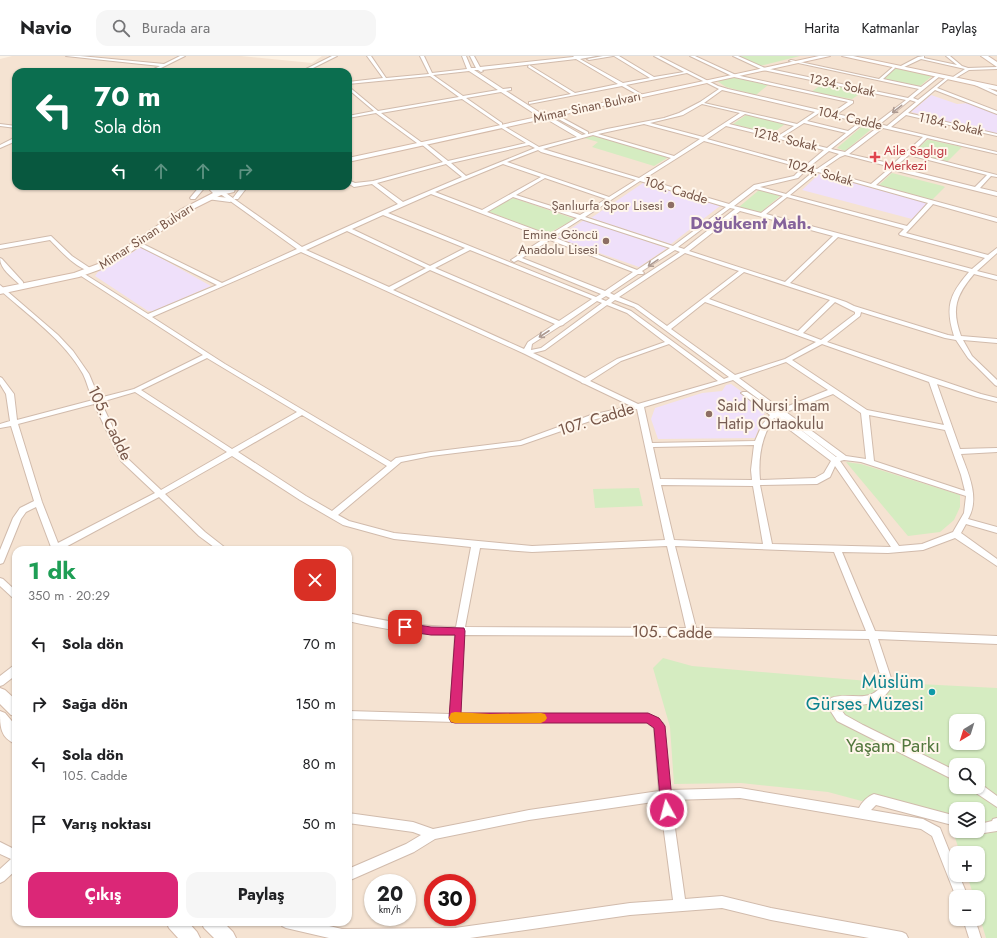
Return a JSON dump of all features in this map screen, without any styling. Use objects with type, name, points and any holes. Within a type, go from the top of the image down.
[{"type":"main road","name":"Mimar Sinan Bulvarı","points":[[762,69],[813,56]]},
{"type":"main road","name":"Mimar Sinan Bulvarı","points":[[352,158],[783,65],[793,61],[827,56]]},
{"type":"main road","points":[[845,56],[976,84],[997,87]]},
{"type":"main road","points":[[856,56],[997,87]]},
{"type":"main road","points":[[984,56],[997,65]]},
{"type":"main road","points":[[991,56],[997,60]]},
{"type":"main road","name":"Mimar Sinan Bulvarı","points":[[1,288],[84,272],[119,251],[193,198],[211,190]]},
{"type":"main road","name":"Mimar Sinan Bulvarı","points":[[1,288],[20,283],[84,272],[117,258],[186,209],[209,198],[215,190]]},
{"type":"main road","points":[[0,694],[12,706]]},
{"type":"main road","points":[[0,718],[12,732]]},
{"type":"main road","points":[[179,926],[191,938]]},
{"type":"main road","points":[[214,926],[227,938]]},
{"type":"street","points":[[68,56],[164,65]]},
{"type":"street","points":[[158,68],[183,56]]},
{"type":"street","points":[[310,68],[335,56]]},
{"type":"street","points":[[369,56],[385,79]]},
{"type":"street","points":[[422,56],[431,74]]},
{"type":"street","points":[[464,56],[472,71],[502,90],[547,115],[591,134],[674,157]]},
{"type":"street","points":[[472,56],[479,70],[581,137]]},
{"type":"street","points":[[352,83],[594,56]]},
{"type":"street","points":[[479,70],[529,66],[576,58],[611,56]]},
{"type":"street","points":[[616,56],[652,78]]},
{"type":"street","name":"104. Cadde","points":[[656,56],[719,88],[997,153]]},
{"type":"street","points":[[692,56],[733,75],[852,102],[834,114]]},
{"type":"street","name":"1234. Sokak","points":[[735,56],[762,69],[919,101]]},
{"type":"street","points":[[901,67],[919,58],[930,56]]},
{"type":"street","points":[[948,56],[960,67]]},
{"type":"street","points":[[576,58],[640,95]]},
{"type":"street","points":[[919,58],[968,69],[997,68]]},
{"type":"street","points":[[793,61],[923,88]]},
{"type":"street","points":[[783,65],[795,75]]},
{"type":"street","points":[[529,66],[574,94]]},
{"type":"street","points":[[814,70],[818,67]]},
{"type":"street","points":[[881,79],[894,67]]},
{"type":"street","points":[[954,78],[968,69]]},
{"type":"street","points":[[530,103],[687,72]]},
{"type":"street","name":"106. Cadde","points":[[431,74],[501,125],[543,151],[739,209],[997,278]]},
{"type":"street","points":[[805,77],[810,74]]},
{"type":"street","points":[[854,78],[858,74]]},
{"type":"street","points":[[762,215],[817,171],[843,154],[880,125],[938,76]]},
{"type":"street","points":[[888,127],[947,78]]},
{"type":"street","points":[[819,85],[824,81]]},
{"type":"street","points":[[844,85],[849,81]]},
{"type":"street","points":[[976,84],[997,94]]},
{"type":"street","points":[[147,317],[302,250],[402,204],[533,150],[591,134],[681,114],[702,103],[719,88]]},
{"type":"street","points":[[808,92],[814,88]]},
{"type":"street","points":[[934,88],[997,113]]},
{"type":"street","points":[[352,116],[510,89]]},
{"type":"street","points":[[352,90],[377,112],[421,142],[466,178]]},
{"type":"street","points":[[702,103],[797,125]]},
{"type":"street","points":[[780,138],[819,111]]},
{"type":"street","points":[[509,264],[744,113]]},
{"type":"street","name":"1184. Sokak","points":[[904,113],[997,135]]},
{"type":"street","points":[[803,121],[850,132]]},
{"type":"street","points":[[527,354],[530,343],[674,248],[755,187],[796,177],[828,149],[864,121]]},
{"type":"street","name":"1024. Sokak","points":[[644,123],[701,140],[997,220]]},
{"type":"street","points":[[0,125],[12,126]]},
{"type":"street","name":"1218. Sokak","points":[[726,125],[828,149],[997,194]]},
{"type":"street","points":[[872,186],[926,137]]},
{"type":"street","points":[[0,147],[12,141]]},
{"type":"street","points":[[352,184],[354,185],[373,182],[531,143]]},
{"type":"street","points":[[908,153],[997,176]]},
{"type":"street","points":[[504,163],[611,199]]},
{"type":"street","points":[[976,189],[990,174]]},
{"type":"street","points":[[482,212],[544,177]]},
{"type":"street","points":[[373,182],[402,204]]},
{"type":"street","points":[[755,187],[908,228]]},
{"type":"street","points":[[193,198],[200,190]]},
{"type":"street","points":[[219,190],[233,199],[244,210],[302,250],[638,406],[658,482],[670,543],[692,632]]},
{"type":"street","points":[[232,190],[233,199]]},
{"type":"street","points":[[209,198],[233,199],[241,190]]},
{"type":"street","points":[[430,192],[649,276]]},
{"type":"street","points":[[512,195],[834,300],[856,310],[947,337],[997,341]]},
{"type":"street","points":[[932,202],[902,234],[989,257]]},
{"type":"street","points":[[527,354],[543,349],[615,297],[685,252],[739,209]]},
{"type":"street","points":[[384,213],[629,312],[670,342],[844,458],[870,463],[970,495]]},
{"type":"street","points":[[348,229],[430,268],[560,324]]},
{"type":"street","points":[[786,284],[837,236]]},
{"type":"street","points":[[0,246],[51,238],[84,272],[147,317],[392,466]]},
{"type":"street","points":[[137,243],[222,285]]},
{"type":"street","points":[[388,290],[469,248]]},
{"type":"street","points":[[997,250],[960,284],[954,296],[952,316],[959,339],[967,354],[997,384]]},
{"type":"street","points":[[518,258],[636,306],[667,329],[727,379]]},
{"type":"street","points":[[0,260],[20,283]]},
{"type":"street","points":[[667,329],[743,270]]},
{"type":"street","name":"105. Cadde","points":[[1,288],[56,336],[71,352],[86,374],[97,402],[124,459],[202,534],[218,546]]},
{"type":"street","points":[[705,300],[978,396],[997,400]]},
{"type":"street","points":[[799,334],[834,300]]},
{"type":"street","name":"107. Cadde","points":[[333,516],[399,460],[430,454],[521,443],[594,417],[706,387],[786,360],[822,342],[854,320],[858,315],[856,310]]},
{"type":"street","points":[[584,382],[619,360],[670,342]]},
{"type":"street","points":[[0,426],[97,402],[136,390],[208,355]]},
{"type":"street","points":[[786,360],[865,412],[949,428]]},
{"type":"street","points":[[0,379],[10,394],[14,423],[38,502],[54,546]]},
{"type":"street","points":[[136,390],[303,498],[346,523],[364,530],[394,536],[532,549],[670,543],[837,549],[897,549],[923,546],[956,534],[968,513],[970,495],[932,380]]},
{"type":"street","points":[[768,547],[756,483],[755,470],[758,443],[766,425],[778,413],[833,390]]},
{"type":"street","points":[[61,546],[159,494],[303,412]]},
{"type":"street","points":[[865,412],[870,463]]},
{"type":"street","points":[[778,413],[835,460],[897,549]]},
{"type":"street","points":[[649,445],[758,443]]},
{"type":"street","points":[[957,452],[997,450]]},
{"type":"street","points":[[658,482],[756,483],[818,481],[827,475],[835,460],[844,458]]},
{"type":"street","points":[[0,561],[17,518],[23,510],[38,502]]},
{"type":"street","points":[[964,521],[997,530]]},
{"type":"street","points":[[956,534],[997,563]]},
{"type":"street","points":[[455,718],[460,631],[476,544]]},
{"type":"street","points":[[837,549],[872,636],[888,684],[884,692],[870,700],[835,701],[833,707],[841,718],[949,772]]},
{"type":"street","points":[[0,581],[12,592]]},
{"type":"street","name":"105. Cadde","points":[[352,618],[379,624],[431,631],[692,632],[997,640]]},
{"type":"street","points":[[0,682],[12,672]]},
{"type":"street","points":[[352,715],[455,718],[648,718],[659,726],[665,795],[680,905]]},
{"type":"street","points":[[352,873],[410,848],[433,834],[529,815],[665,795],[740,793],[923,824],[936,832],[959,890]]},
{"type":"street","points":[[985,793],[997,802]]},
{"type":"street","points":[[864,814],[865,808],[874,799],[949,819]]},
{"type":"street","points":[[352,819],[413,827],[433,834]]},
{"type":"street","points":[[985,828],[996,826],[997,823]]},
{"type":"street","points":[[0,848],[12,854]]},
{"type":"street","points":[[0,877],[12,866]]},
{"type":"street","points":[[303,926],[342,935],[455,934],[630,909],[722,902],[771,914],[902,938]]},
{"type":"street","points":[[971,926],[975,938]]},
{"type":"shaded area","points":[[12,56],[241,56],[312,63],[322,56],[997,56],[997,938],[0,938],[0,59]]},
{"type":"shaded area","points":[[931,95],[957,104],[970,103],[997,114],[997,134],[939,121],[936,118],[911,112]]},
{"type":"shaded area","points":[[819,174],[928,203],[912,219],[802,190]]},
{"type":"shaded area","points":[[643,183],[720,206],[671,244],[591,218]]},
{"type":"shaded area","name":"Emine Göncü Anadolu Lisesi","points":[[584,220],[667,248],[639,267],[557,238]]},
{"type":"shaded area","points":[[139,248],[143,248],[211,286],[153,311],[148,311],[95,276],[98,272]]},
{"type":"shaded area","name":"Said Nursi İmam Hatip Ortaokulu","points":[[731,384],[766,409],[755,438],[658,439],[651,419],[655,408],[702,393],[722,391],[726,385]]},
{"type":"green space","points":[[738,56],[800,56],[760,66]]},
{"type":"green space","points":[[895,68],[932,76],[920,86],[884,79]]},
{"type":"green space","points":[[730,77],[768,85],[756,95],[726,87],[717,81]]},
{"type":"green space","points":[[824,83],[864,91],[852,99],[811,92]]},
{"type":"green space","points":[[746,115],[785,124],[772,134],[733,124]]},
{"type":"green space","points":[[865,124],[875,126],[845,151],[837,148]]},
{"type":"green space","points":[[590,135],[595,135],[669,157],[654,166],[592,147],[598,142],[584,138]]},
{"type":"green space","points":[[927,140],[962,147],[947,162],[915,154],[914,152]]},
{"type":"green space","points":[[892,173],[945,187],[931,201],[878,186]]},
{"type":"green space","points":[[759,190],[780,196],[760,213],[739,207]]},
{"type":"green space","points":[[513,198],[575,219],[547,234],[487,211]]},
{"type":"green space","points":[[846,462],[861,464],[960,495],[960,507],[954,520],[940,532],[908,536]]},
{"type":"green space","points":[[639,488],[643,506],[595,508],[593,489]]},
{"type":"green space","name":"Yaşam Parkı","points":[[663,658],[692,666],[880,682],[997,688],[997,938],[986,938],[982,926],[985,926],[985,890],[972,890],[969,882],[985,882],[985,846],[958,846],[955,838],[985,838],[985,802],[949,802],[949,824],[828,792],[741,783],[674,784],[670,727],[653,668]]},
{"type":"slow traffic","points":[[455,717],[490,719],[541,718]]},
{"type":"place","name":"Aile Saglıgı Merkezi","points":[[875,157]]},
{"type":"place","name":"Şanlıurfa Spor Lisesi","points":[[671,205]]},
{"type":"place","name":"Emine Göncü Anadolu Lisesi","points":[[606,241]]},
{"type":"place","name":"Said Nursi İmam Hatip Ortaokulu","points":[[709,414]]},
{"type":"place","name":"Müslüm Gürses Müzesi","points":[[932,692]]},
{"type":"district","name":"Doğukent Mah.","points":[[751,223]]},
{"type":"route","points":[[405,627],[431,631],[460,631],[455,718],[490,719],[602,717],[648,718],[655,722],[659,726],[667,810]]}]
